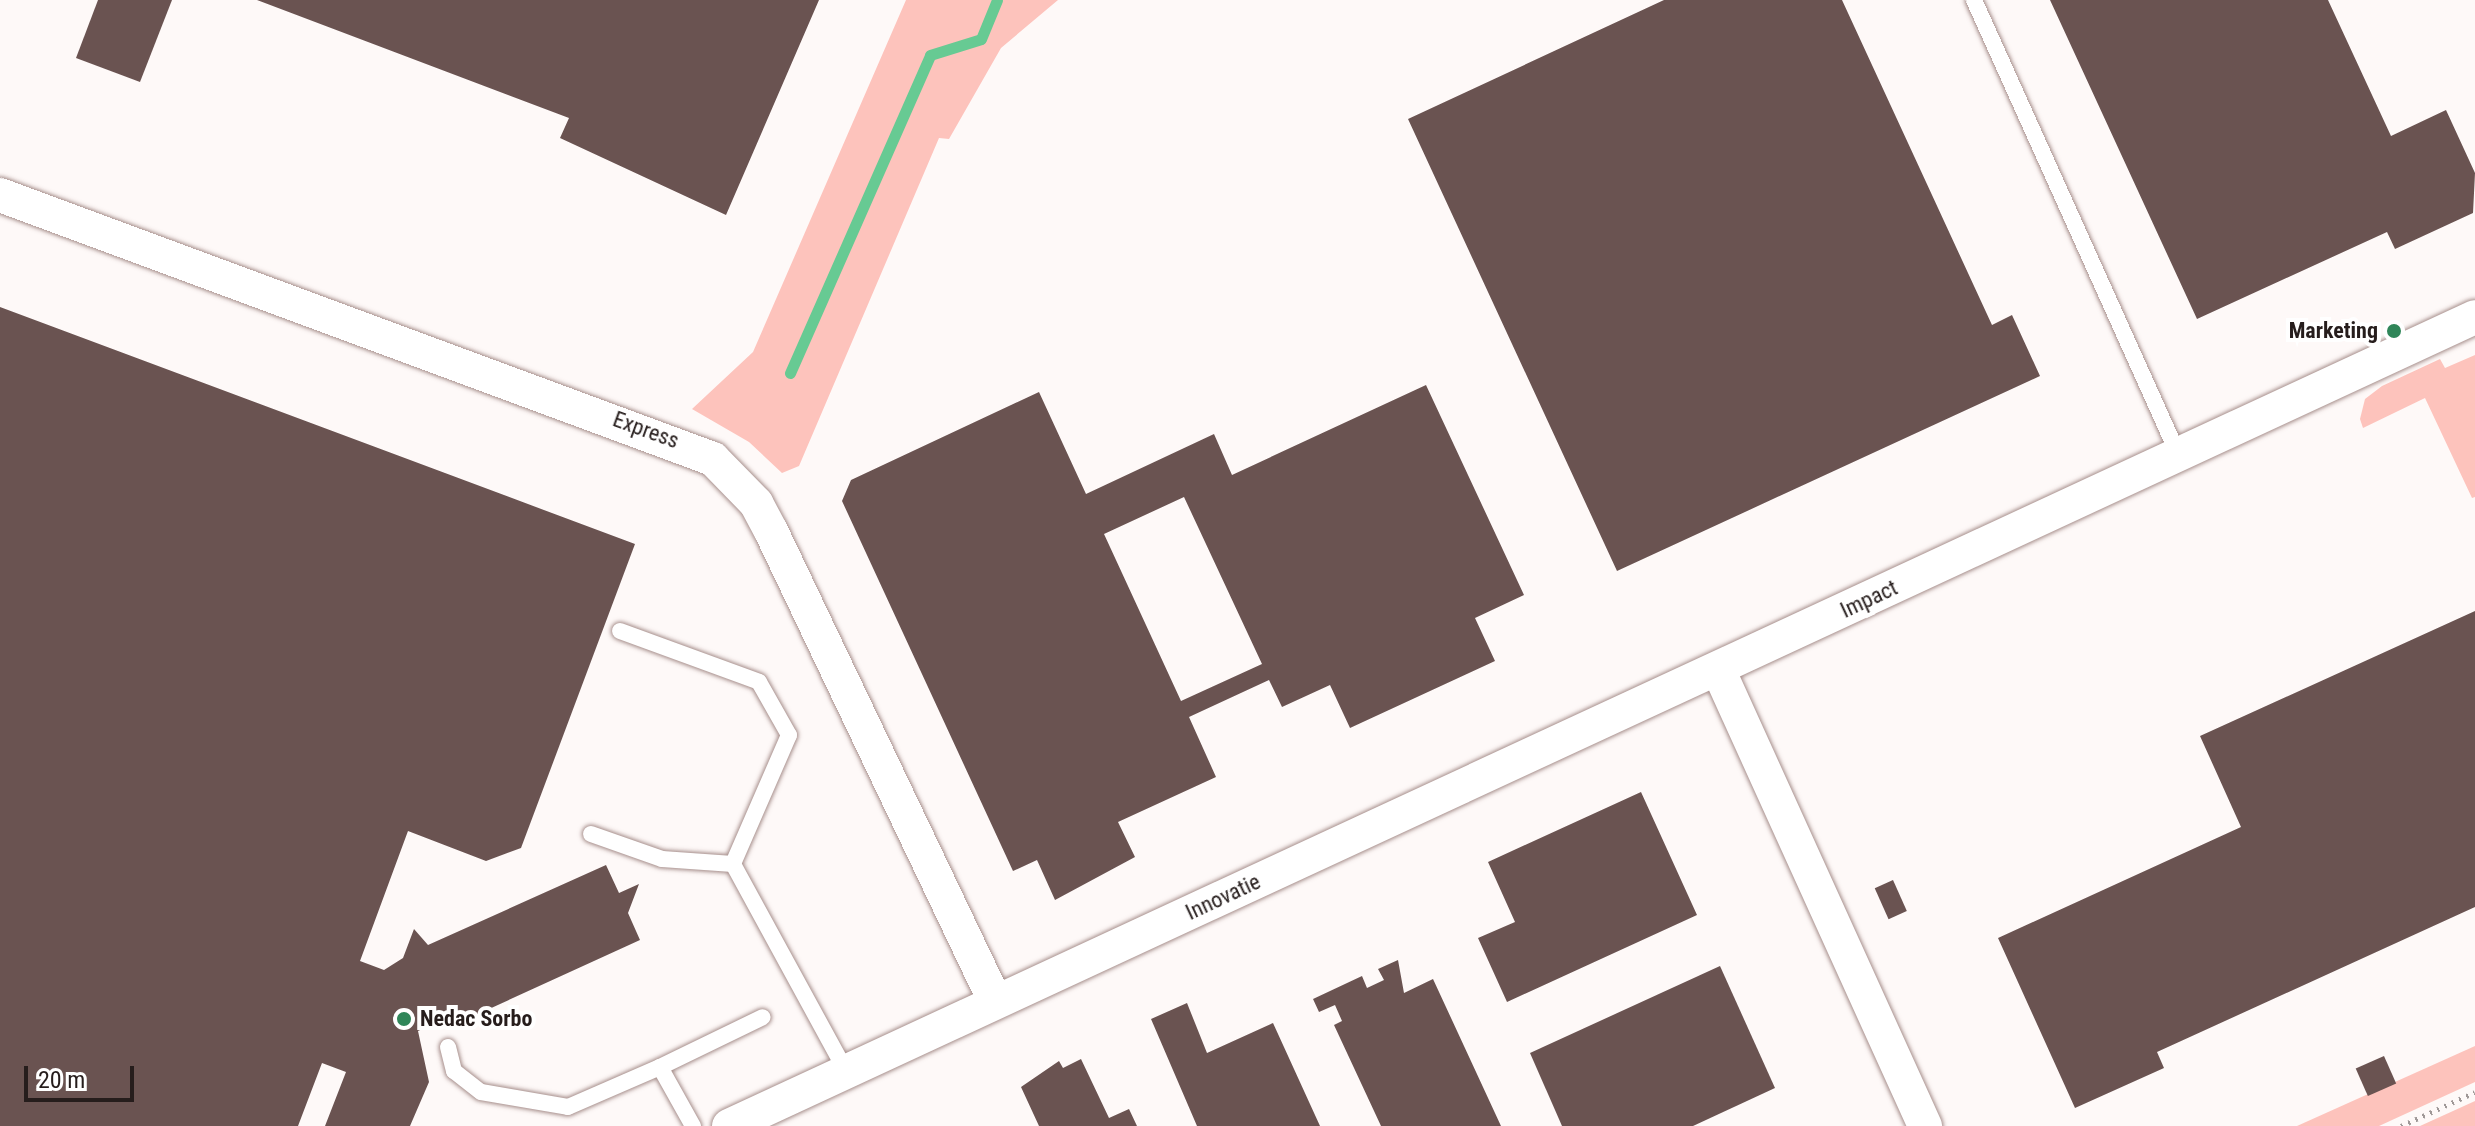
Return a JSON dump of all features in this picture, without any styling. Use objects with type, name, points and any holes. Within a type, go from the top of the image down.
[{"type":"street","name":"Express","points":[[0,195],[713,459],[756,503],[771,531],[995,1001]]},
{"type":"street","name":"Impact","points":[[1718,669],[2475,317]]},
{"type":"street","name":"Innovatie","points":[[729,1126],[1718,669]]},
{"type":"street","points":[[1718,669],[1925,1126]]},
{"type":"lane","points":[[1974,0],[2179,456]]},
{"type":"lane","points":[[620,631],[759,682],[789,735],[733,864]]},
{"type":"lane","points":[[591,834],[662,859],[733,864]]},
{"type":"lane","points":[[733,864],[846,1071]]},
{"type":"lane","points":[[448,1047],[454,1071],[481,1092],[568,1107],[763,1017]]},
{"type":"lane","points":[[660,1067],[693,1126]]},
{"type":"path","points":[[2401,1126],[2475,1092]]},
{"type":"shaded area","points":[[906,0],[1058,0],[1001,48],[949,139],[939,138],[799,466],[782,473],[749,442],[692,409],[753,352]]},
{"type":"shaded area","points":[[2475,355],[2475,497],[2472,498],[2425,398],[2363,428],[2360,419],[2365,399],[2382,386],[2440,359],[2445,368]]},
{"type":"shaded area","points":[[2475,1046],[2475,1082],[2379,1126],[2297,1126]]},
{"type":"shaded area","points":[[2475,1101],[2475,1126],[2420,1126]]},
{"type":"building","points":[[98,0],[172,0],[140,82],[76,58]]},
{"type":"building","points":[[257,0],[819,0],[726,215],[560,138],[569,118]]},
{"type":"building","points":[[1664,0],[1842,0],[1992,325],[2012,315],[2040,376],[1617,571],[1408,119]]},
{"type":"building","points":[[2050,0],[2328,0],[2391,136],[2446,110],[2475,173],[2473,213],[2395,249],[2387,232],[2197,319]]},
{"type":"building","points":[[0,307],[635,544],[521,848],[486,861],[408,831],[360,961],[384,970],[403,958],[414,929],[428,945],[606,865],[619,893],[639,884],[628,913],[640,940],[454,1025],[450,1016],[418,1031],[429,1082],[410,1126],[325,1126],[346,1072],[322,1063],[298,1126],[0,1126]]},
{"type":"building","points":[[1426,385],[1524,595],[1475,618],[1495,661],[1350,728],[1330,685],[1282,707],[1269,680],[1189,717],[1216,777],[1118,822],[1135,857],[1055,900],[1037,860],[1013,871],[842,501],[851,480],[1039,392],[1086,494],[1214,434],[1232,475]],"holes":[[[1184,497],[1262,664],[1181,701],[1104,534]]]},
{"type":"building","points":[[2475,611],[2475,907],[2157,1052],[2164,1068],[2075,1108],[1998,938],[2241,827],[2200,736]]},
{"type":"building","points":[[1641,792],[1697,915],[1507,1002],[1478,938],[1515,922],[1488,862]]},
{"type":"building","points":[[1893,880],[1907,911],[1889,919],[1875,888]]},
{"type":"building","points":[[1398,960],[1404,993],[1433,979],[1501,1126],[1381,1126],[1334,1025],[1342,1021],[1335,1005],[1319,1012],[1313,999],[1362,976],[1367,988],[1384,980],[1378,969]]},
{"type":"building","points":[[1720,966],[1775,1088],[1693,1126],[1562,1126],[1530,1053]]},
{"type":"building","points":[[1187,1003],[1207,1053],[1273,1023],[1320,1126],[1197,1126],[1151,1019]]},
{"type":"building","points":[[2384,1056],[2396,1083],[2368,1096],[2356,1069]]},
{"type":"building","points":[[1081,1059],[1109,1118],[1129,1109],[1137,1126],[1039,1126],[1021,1087],[1059,1061],[1063,1068]]},
{"type":"waterway","points":[[790,373],[930,55],[981,39],[997,0]]},
{"type":"place","name":"Marketing","points":[[2394,331]]},
{"type":"place","name":"Nedac Sorbo","points":[[404,1019]]}]
